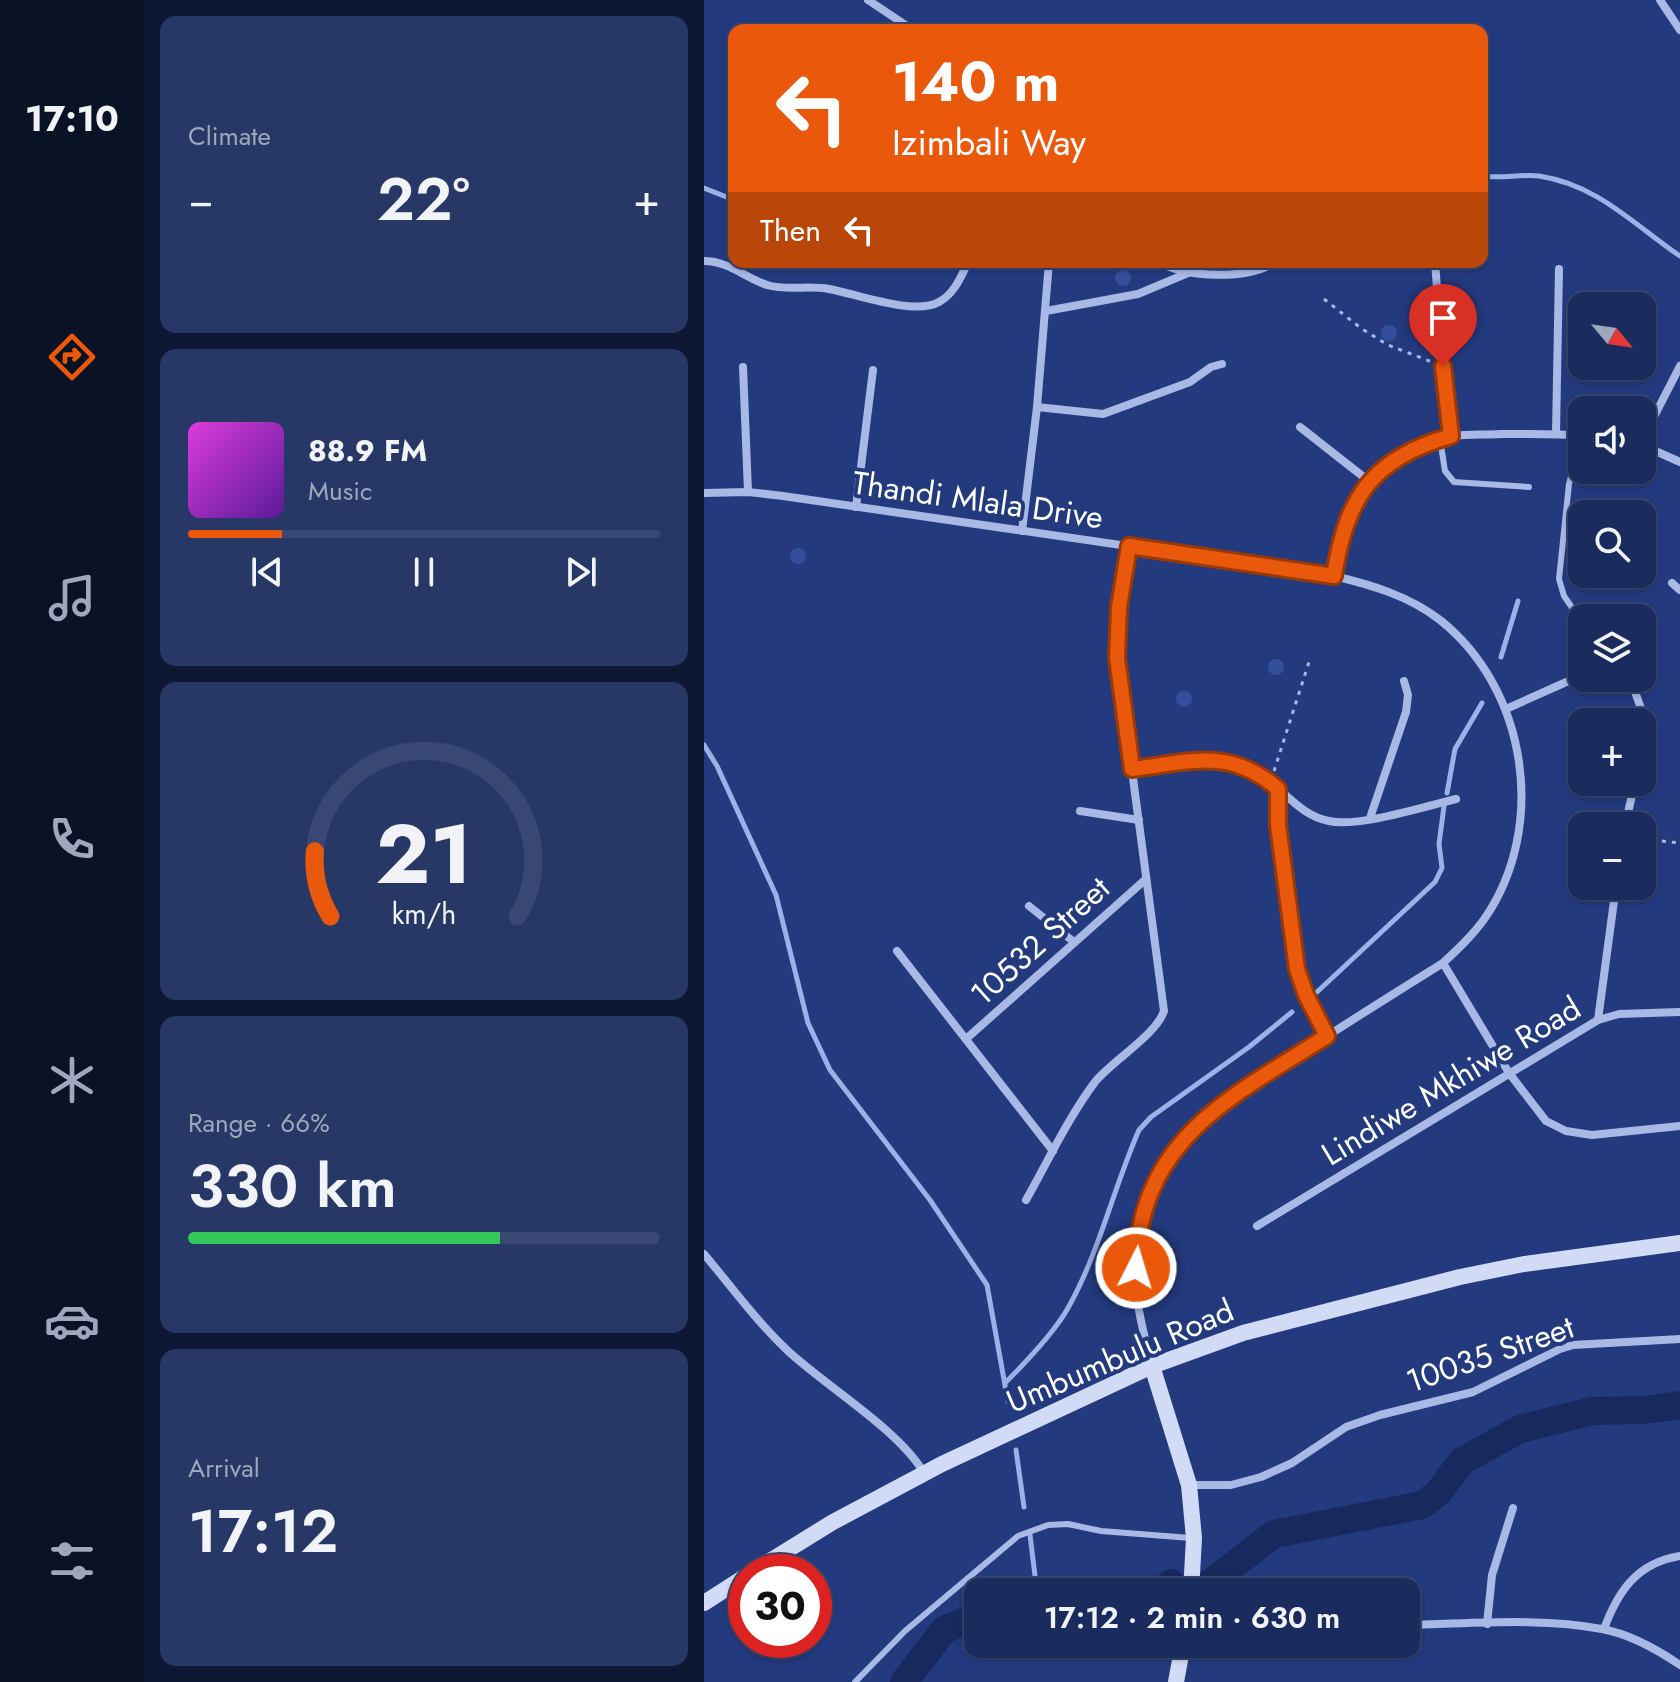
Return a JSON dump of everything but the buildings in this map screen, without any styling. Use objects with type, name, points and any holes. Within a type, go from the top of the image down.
[{"type":"main road","name":"Umbumbulu Road","points":[[781,1554],[924,1473],[1152,1366],[1243,1333],[1460,1277],[1524,1264],[1680,1243]]},
{"type":"main road","points":[[1152,1366],[1189,1485],[1194,1538],[1192,1578]]},
{"type":"main road","points":[[704,1603],[728,1588]]},
{"type":"main road","points":[[1176,1682],[1180,1658]]},
{"type":"street","points":[[868,0],[904,24]]},
{"type":"street","points":[[1660,0],[1680,30]]},
{"type":"street","points":[[704,261],[728,266]]},
{"type":"street","points":[[733,268],[780,288],[827,288],[864,298],[926,306],[942,301],[951,293],[965,268]]},
{"type":"street","points":[[1022,531],[1037,407],[1049,268]]},
{"type":"street","points":[[1175,268],[1188,273],[1239,273],[1262,268]]},
{"type":"street","points":[[1435,268],[1451,436]]},
{"type":"street","points":[[1556,433],[1559,269]]},
{"type":"street","points":[[1046,311],[1138,294],[1188,273]]},
{"type":"street","points":[[1037,407],[1103,414],[1190,382],[1207,369],[1222,364]]},
{"type":"street","points":[[1656,414],[1680,366]]},
{"type":"street","points":[[743,367],[748,492]]},
{"type":"street","points":[[856,507],[873,370]]},
{"type":"street","points":[[1300,427],[1370,482]]},
{"type":"street","points":[[1334,576],[1343,528],[1358,497],[1396,458],[1411,449],[1451,436],[1568,434]]},
{"type":"street","points":[[1656,449],[1680,462]]},
{"type":"street","name":"Thandi Mlala Drive","points":[[704,493],[748,492],[856,507],[1334,576],[1384,589],[1439,620],[1465,645],[1484,669],[1506,709],[1522,786],[1521,819],[1504,880],[1485,919],[1443,963],[1223,1102],[1199,1122],[1170,1156],[1158,1176],[1139,1227],[1135,1286],[1152,1366]]},
{"type":"street","points":[[1026,1200],[1097,1080],[1157,1024],[1164,1011],[1117,658],[1119,607],[1129,546]]},
{"type":"street","points":[[1672,583],[1680,590]]},
{"type":"street","points":[[1370,818],[1406,712],[1408,695],[1404,681]]},
{"type":"street","points":[[1506,709],[1568,681]]},
{"type":"street","points":[[1132,769],[1227,761],[1255,771],[1308,814],[1334,823],[1456,799]]},
{"type":"street","points":[[1274,786],[1297,969],[1306,995],[1327,1036]]},
{"type":"street","points":[[1080,811],[1139,820]]},
{"type":"street","name":"10532 Street","points":[[966,1039],[1146,879]]},
{"type":"street","points":[[1598,1020],[1614,900]]},
{"type":"street","points":[[1029,906],[1074,942]]},
{"type":"street","points":[[897,951],[1053,1151]]},
{"type":"street","points":[[1443,963],[1509,1073],[1535,1111],[1546,1121],[1566,1131],[1592,1135],[1680,1126]]},
{"type":"street","name":"Lindiwe Mkhiwe Road","points":[[1257,1226],[1598,1020],[1619,1014],[1680,1012]]},
{"type":"street","points":[[704,1254],[781,1345],[902,1446],[924,1473]]},
{"type":"street","name":"10035 Street","points":[[1189,1485],[1231,1485],[1261,1477],[1292,1463],[1346,1427],[1380,1415],[1473,1392],[1560,1349],[1582,1344],[1680,1339]]},
{"type":"street","points":[[1487,1624],[1492,1575],[1513,1508]]},
{"type":"street","points":[[1604,1629],[1617,1599],[1638,1572],[1651,1564],[1680,1556]]},
{"type":"street","points":[[1420,1625],[1571,1625],[1604,1629],[1644,1645],[1680,1665]]},
{"type":"lane","points":[[1440,439],[1445,471],[1454,482],[1529,487]]},
{"type":"lane","points":[[1569,484],[1559,579],[1560,588],[1570,604]]},
{"type":"lane","points":[[855,1682],[886,1648],[932,1608],[1018,1536],[1033,1528],[1068,1524],[1113,1532],[1194,1538]]},
{"type":"path","points":[[1324,299],[1388,345],[1443,366]]},
{"type":"path","points":[[1274,786],[1309,662]]},
{"type":"path","points":[[1656,840],[1680,843]]},
{"type":"waterway","points":[[1488,176],[1539,176],[1579,188],[1614,207],[1680,256]]},
{"type":"waterway","points":[[704,188],[728,198]]},
{"type":"waterway","points":[[1501,657],[1518,601]]},
{"type":"waterway","points":[[1447,793],[1455,749],[1482,703]]},
{"type":"waterway","points":[[704,745],[717,766],[776,895],[808,1023],[830,1070],[930,1200],[987,1285],[1008,1402]]},
{"type":"waterway","points":[[1317,992],[1435,882],[1442,868],[1439,844],[1444,806]]},
{"type":"waterway","points":[[1005,1383],[1047,1337],[1068,1308],[1098,1242],[1139,1130],[1151,1117],[1292,1012]]},
{"type":"waterway","points":[[1217,1578],[1274,1534],[1422,1505],[1438,1493],[1462,1461],[1520,1429],[1592,1411],[1644,1410],[1680,1405]]},
{"type":"waterway","points":[[1016,1450],[1024,1507]]},
{"type":"waterway","points":[[1030,1535],[1035,1578]]},
{"type":"waterway","points":[[904,1682],[944,1630],[964,1621]]},
{"type":"route","points":[[1136,1268],[1139,1227],[1158,1176],[1170,1156],[1199,1122],[1223,1102],[1327,1036],[1306,995],[1297,969],[1280,848],[1278,789],[1255,771],[1227,761],[1132,769],[1117,658],[1119,607],[1129,546],[1334,576],[1343,528],[1358,497],[1370,482],[1383,468],[1411,449],[1451,436],[1443,366]]}]
